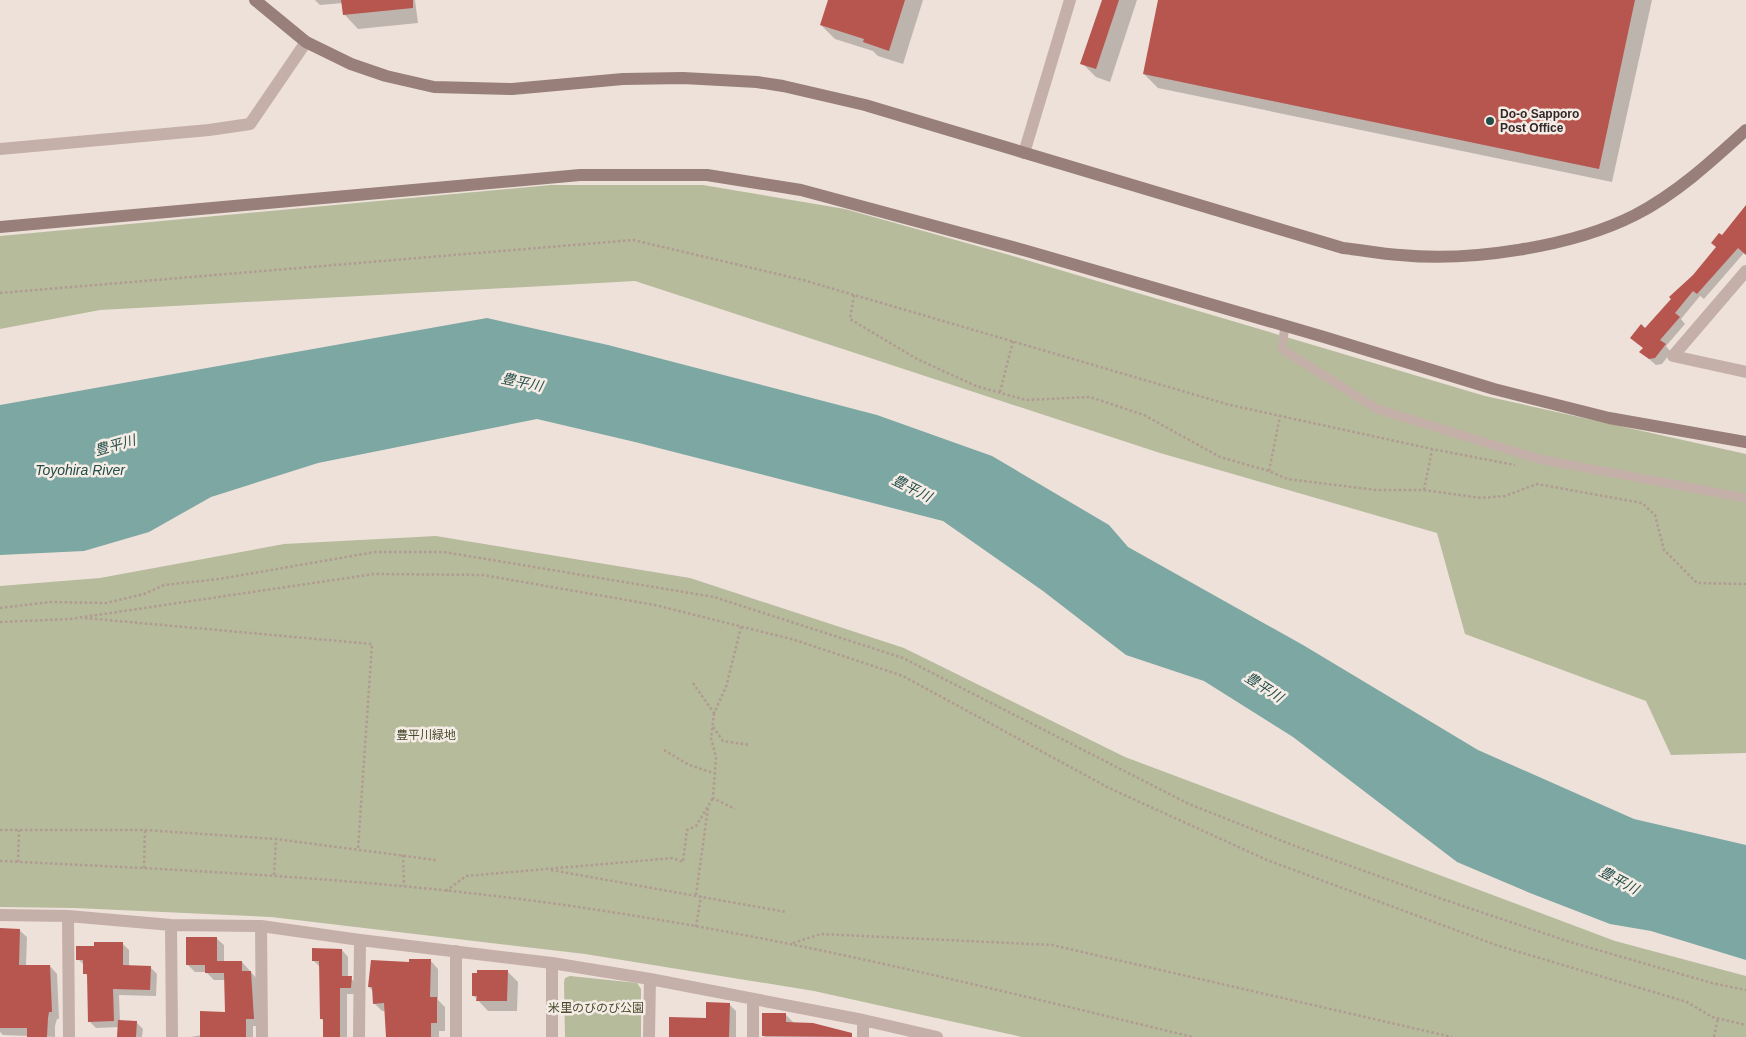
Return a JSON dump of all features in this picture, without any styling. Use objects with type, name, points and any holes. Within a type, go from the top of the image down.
[{"type":"street","points":[[255,0],[306,42],[351,64],[386,76],[434,87],[512,89],[623,80],[683,78],[774,85],[865,105],[1344,248],[1401,256],[1458,256],[1517,249],[1576,238],[1634,216],[1678,188],[1746,130]]},
{"type":"street","points":[[1024,153],[1070,0]]},
{"type":"street","points":[[0,149],[208,130],[250,124],[306,42]]},
{"type":"street","points":[[0,227],[580,174],[707,175],[801,190],[1027,251],[1285,325],[1494,389],[1609,418],[1746,442]]},
{"type":"street","points":[[1746,271],[1673,356],[1746,372]]},
{"type":"street","points":[[0,915],[68,916],[171,926],[261,926],[552,963],[650,979],[863,1020],[937,1037]]},
{"type":"street","points":[[68,916],[69,1037]]},
{"type":"street","points":[[171,926],[172,1037]]},
{"type":"street","points":[[261,926],[262,1037]]},
{"type":"street","points":[[359,1037],[360,940]]},
{"type":"street","points":[[456,951],[456,1037]]},
{"type":"street","points":[[552,963],[552,1037]]},
{"type":"street","points":[[649,1037],[650,979]]},
{"type":"street","points":[[753,999],[753,1037]]},
{"type":"street","points":[[863,1020],[863,1037]]},
{"type":"lane","points":[[1285,325],[1282,349],[1377,409],[1539,459],[1746,498]]},
{"type":"path","points":[[0,293],[633,240],[803,280],[1230,405],[1432,450],[1520,466]]},
{"type":"path","points":[[854,295],[850,319],[917,358],[976,386],[1026,400],[1090,397],[1144,415],[1220,457],[1269,470],[1287,479],[1376,490],[1424,490],[1482,498],[1505,496],[1538,484],[1642,503],[1654,515],[1664,550],[1681,570],[1697,583],[1746,584]]},
{"type":"path","points":[[1000,392],[1013,341]]},
{"type":"path","points":[[1269,470],[1280,415]]},
{"type":"path","points":[[1424,490],[1432,450]]},
{"type":"path","points":[[0,608],[50,602],[106,603],[144,594],[164,585],[219,579],[375,552],[444,552],[714,597],[903,658],[1189,804],[1295,846],[1442,900],[1570,942],[1712,983],[1746,990]]},
{"type":"path","points":[[0,622],[81,618],[374,574],[483,575],[655,605],[795,640],[903,676],[1109,788],[1267,860],[1496,945],[1687,1002],[1718,1018],[1746,1025]]},
{"type":"path","points":[[81,618],[372,644],[358,849]]},
{"type":"path","points":[[446,891],[466,876],[673,858],[683,862],[687,830],[696,826],[714,798],[716,757],[711,738],[714,713],[726,687],[741,627]]},
{"type":"path","points":[[692,683],[714,713]]},
{"type":"path","points":[[712,726],[723,741],[750,745]]},
{"type":"path","points":[[664,750],[689,765],[715,773]]},
{"type":"path","points":[[714,798],[736,809]]},
{"type":"path","points":[[696,896],[708,806]]},
{"type":"path","points":[[0,830],[145,830],[276,839],[436,860]]},
{"type":"path","points":[[18,862],[19,830]]},
{"type":"path","points":[[144,868],[145,830]]},
{"type":"path","points":[[274,875],[276,839]]},
{"type":"path","points":[[403,856],[404,887]]},
{"type":"path","points":[[0,861],[274,875],[446,891],[616,912],[792,943],[1193,1037]]},
{"type":"path","points":[[547,869],[786,912]]},
{"type":"path","points":[[696,927],[701,896]]},
{"type":"path","points":[[792,943],[821,934],[1052,945],[1452,1037]]},
{"type":"path","points":[[1714,1037],[1718,1018]]},
{"type":"green space","points":[[551,185],[703,185],[845,209],[1013,256],[1485,396],[1746,454],[1746,753],[1671,755],[1646,701],[1465,634],[1437,533],[1160,453],[635,281],[100,310],[0,329],[0,236]]},
{"type":"green space","name":"豊平川緑地","points":[[436,536],[690,578],[904,648],[1125,757],[1615,941],[1746,976],[1746,1037],[1022,1037],[814,991],[585,954],[271,917],[75,908],[0,907],[0,586],[100,578],[284,544]]},
{"type":"green space","name":"米里のびのび公園","points":[[570,976],[637,983],[641,989],[641,1037],[565,1037],[564,982],[565,978]]},
{"type":"water","name":"Toyohira River","points":[[487,318],[608,345],[877,415],[992,456],[1109,525],[1128,547],[1303,645],[1478,750],[1634,819],[1746,845],[1746,960],[1651,931],[1610,924],[1457,862],[1293,737],[1204,681],[1126,655],[1043,591],[943,521],[635,442],[537,419],[318,463],[211,497],[149,532],[84,551],[0,555],[0,405]]},
{"type":"building","points":[[341,0],[413,0],[413,8],[343,15]]},
{"type":"building","points":[[828,0],[905,0],[889,51],[863,42],[864,39],[820,25]]},
{"type":"building","points":[[1102,0],[1119,0],[1096,69],[1080,64]]},
{"type":"building","name":"Do-o Sapporo Post Office","points":[[1158,0],[1635,0],[1599,169],[1143,74]]},
{"type":"building","points":[[1746,205],[1746,255],[1738,248],[1697,294],[1693,291],[1675,313],[1680,317],[1660,340],[1666,344],[1655,358],[1649,359],[1639,352],[1643,348],[1630,338],[1641,324],[1645,328],[1671,299],[1669,297],[1693,275],[1716,247],[1711,243],[1719,233],[1722,235]]},
{"type":"building","points":[[0,928],[20,929],[19,965],[50,965],[52,1012],[49,1012],[47,1037],[27,1037],[27,1028],[0,1028]]},
{"type":"building","points":[[186,937],[217,937],[217,961],[242,961],[242,971],[251,971],[254,1019],[246,1019],[246,1037],[200,1037],[200,1011],[225,1012],[224,973],[205,973],[205,965],[186,965]]},
{"type":"building","points":[[94,942],[123,942],[123,965],[151,966],[150,990],[113,989],[114,1021],[88,1022],[87,974],[83,974],[83,960],[76,960],[76,946],[94,946]]},
{"type":"building","points":[[312,948],[342,949],[342,976],[352,976],[351,988],[340,988],[340,1037],[323,1037],[323,1019],[320,1019],[319,961],[312,961]]},
{"type":"building","points":[[409,959],[431,959],[430,997],[437,997],[437,1023],[431,1023],[431,1037],[386,1037],[384,1003],[373,1004],[372,987],[368,987],[371,960],[409,962]]},
{"type":"building","points":[[477,970],[508,970],[507,1001],[476,1001],[477,996],[472,996],[472,973],[477,973]]},
{"type":"building","points":[[706,1002],[730,1003],[729,1037],[669,1037],[669,1017],[706,1018]]},
{"type":"building","points":[[762,1013],[786,1013],[786,1022],[813,1023],[852,1033],[852,1037],[762,1036]]},
{"type":"building","points":[[118,1020],[137,1021],[136,1037],[117,1037]]},
{"type":"place","name":"Do-o Sapporo Post Office","points":[[1490,121]]},
{"type":"water label","name":"豊平川","points":[[522,382]]},
{"type":"water label","name":"豊平川","points":[[115,445]]},
{"type":"water label","name":"豊平川","points":[[912,488]]},
{"type":"water label","name":"豊平川","points":[[1264,687]]},
{"type":"water label","name":"豊平川","points":[[1619,880]]}]
